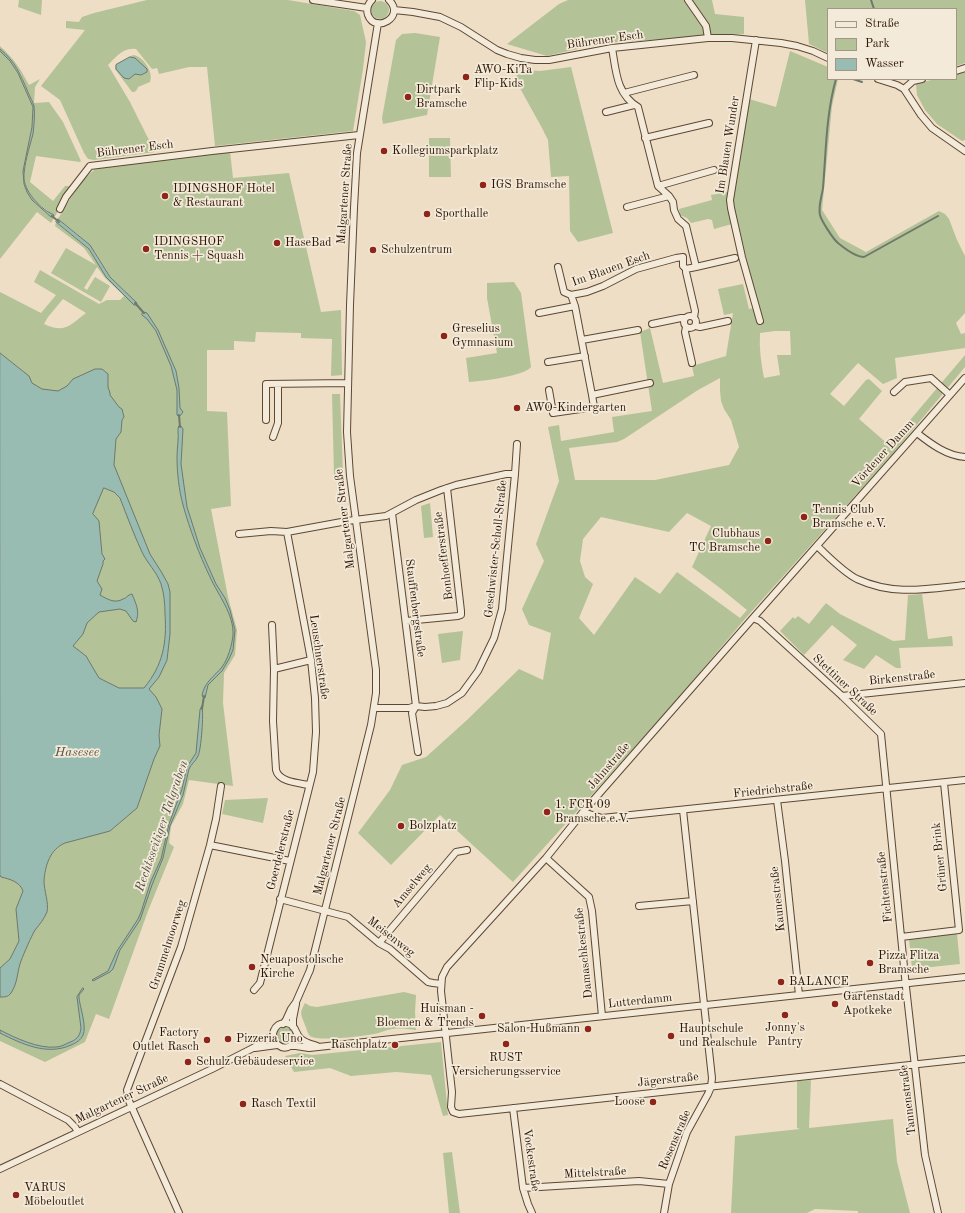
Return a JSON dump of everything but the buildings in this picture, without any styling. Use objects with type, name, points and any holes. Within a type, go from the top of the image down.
[{"type":"street","points":[[313,0],[367,8]]},
{"type":"street","points":[[372,0],[367,8],[367,11],[369,18],[378,23],[386,22],[392,17],[394,10],[393,5],[389,0]]},
{"type":"street","points":[[688,0],[706,26],[708,38]]},
{"type":"street","name":"Bührener Esch","points":[[394,10],[440,17],[462,26],[497,50],[521,58],[535,60],[549,60],[612,48],[708,38],[756,40],[797,46],[814,51],[827,58]]},
{"type":"street","name":"Malgartener Straße","points":[[283,1024],[296,1002],[310,970],[372,725],[376,693],[376,670],[350,476],[347,432],[354,208],[360,135],[378,23]]},
{"type":"street","name":"Im Blauen Wunder","points":[[756,40],[730,200],[742,257],[760,321]]},
{"type":"street","points":[[612,48],[618,84],[634,105],[638,107],[658,186],[669,196],[673,202],[674,210],[678,219],[686,226],[696,266]]},
{"type":"street","points":[[624,93],[694,75]]},
{"type":"street","points":[[881,80],[904,89],[921,116],[932,128],[965,151]]},
{"type":"street","points":[[904,89],[913,81],[918,80]]},
{"type":"street","points":[[606,112],[634,105]]},
{"type":"street","points":[[645,138],[709,123]]},
{"type":"street","name":"Bührener Esch","points":[[60,209],[66,197],[90,166],[212,150],[360,135]]},
{"type":"street","points":[[658,186],[714,170]]},
{"type":"street","points":[[627,207],[669,196]]},
{"type":"street","name":"Im Blauen Esch","points":[[558,267],[564,292],[571,295],[587,292],[603,286],[636,269],[683,257],[692,253]]},
{"type":"street","points":[[683,257],[683,266],[686,269],[695,311],[694,317],[697,321],[696,326]]},
{"type":"street","points":[[686,269],[735,258]]},
{"type":"street","name":"Im Blauen Esch","points":[[571,295],[575,306],[592,396]]},
{"type":"street","name":"Im Blauen Esch","points":[[539,313],[575,306]]},
{"type":"street","points":[[652,324],[686,318],[689,316],[694,317]]},
{"type":"street","points":[[686,318],[684,322],[686,327],[685,332],[692,363]]},
{"type":"street","points":[[686,327],[691,329],[696,326],[700,327],[728,321]]},
{"type":"street","points":[[582,340],[638,330]]},
{"type":"street","points":[[548,362],[585,356]]},
{"type":"street","points":[[894,392],[905,382],[931,378],[950,395]]},
{"type":"street","name":"Vördener Damm","points":[[753,618],[965,378]]},
{"type":"street","points":[[266,420],[266,384],[348,383]]},
{"type":"street","points":[[549,390],[553,413],[594,407],[592,396],[650,383]]},
{"type":"street","points":[[273,437],[278,423],[278,384]]},
{"type":"street","points":[[917,433],[927,441],[954,456],[965,457]]},
{"type":"street","name":"Geschwister-Scholl-Straße","points":[[374,708],[425,707],[447,703],[462,693],[478,671],[494,638],[502,609],[517,444]]},
{"type":"street","points":[[239,534],[271,531],[287,532],[386,516],[416,500],[456,485],[506,474],[515,474]]},
{"type":"street","name":"Bonhoefferstraße","points":[[406,621],[461,615],[447,488]]},
{"type":"street","name":"Stauffenbergstraße","points":[[392,513],[416,706],[412,713],[418,752]]},
{"type":"street","name":"Leuschnerstraße","points":[[287,532],[311,660],[315,698],[316,732],[313,772],[309,785]]},
{"type":"street","points":[[817,546],[840,567],[856,578],[878,586],[904,591],[965,585]]},
{"type":"street","name":"Stettiner Straße","points":[[753,618],[760,621],[881,734],[886,788]]},
{"type":"street","name":"Jahnstraße","points":[[446,1034],[441,984],[442,977],[447,967],[546,858],[583,812],[753,618]]},
{"type":"street","points":[[272,625],[274,669],[273,721],[276,770],[277,774],[282,778],[309,785]]},
{"type":"street","points":[[274,669],[311,660]]},
{"type":"street","name":"Birkenstraße","points":[[842,696],[965,683]]},
{"type":"street","name":"Friedrichstraße","points":[[583,812],[602,818],[965,780]]},
{"type":"street","name":"Grüner Brink","points":[[901,937],[959,930],[944,782]]},
{"type":"street","name":"Goerdelerstraße","points":[[309,785],[280,899],[326,911]]},
{"type":"street","name":"Grammelmoorweg","points":[[179,1213],[132,1107],[127,1090],[181,947],[210,845],[221,786]]},
{"type":"street","name":"Fichtenstraße","points":[[886,788],[906,983]]},
{"type":"street","name":"Kaunestraße","points":[[777,800],[799,995]]},
{"type":"street","name":"Rosenstraße","points":[[664,1213],[669,1184],[687,1132],[711,1087],[712,1070],[684,810]]},
{"type":"street","points":[[210,845],[290,861]]},
{"type":"street","name":"Amselweg","points":[[378,943],[456,852],[467,850]]},
{"type":"street","name":"Damaschkestraße","points":[[546,858],[589,897],[592,911],[602,1016]]},
{"type":"street","points":[[254,990],[260,983],[280,899]]},
{"type":"street","points":[[640,906],[693,901]]},
{"type":"street","name":"Meisenweg","points":[[326,911],[348,917],[378,943],[390,949],[428,982],[441,984]]},
{"type":"street","name":"Lutterdamm","points":[[290,1046],[309,1048],[446,1034],[965,977]]},
{"type":"street","name":"Tannenstraße","points":[[906,983],[925,1155],[938,1213]]},
{"type":"street","name":"Malgartener Straße","points":[[294,1027],[293,1019],[296,1002]]},
{"type":"street","points":[[297,1034],[296,1041],[290,1046],[284,1047],[277,1045],[274,1040],[273,1032],[277,1026],[288,1024],[294,1027],[300,1038],[318,1047]]},
{"type":"street","name":"Jägerstraße","points":[[446,1034],[452,1092],[451,1106],[453,1112],[459,1114],[965,1059]]},
{"type":"street","name":"Malgartener Straße","points":[[0,1169],[253,1048],[273,1035]]},
{"type":"street","name":"Malgartener Straße","points":[[253,1048],[277,1045]]},
{"type":"street","points":[[0,1084],[68,1120],[78,1132]]},
{"type":"street","name":"Vockestraße","points":[[513,1108],[522,1188],[532,1213]]},
{"type":"street","name":"Mittelstraße","points":[[522,1188],[639,1181],[669,1184]]},
{"type":"green space","points":[[19,0],[42,0],[41,15],[18,7]]},
{"type":"green space","points":[[147,0],[288,0],[354,11],[360,15],[366,42],[353,131],[215,146],[207,67],[189,67],[159,74],[157,68],[152,69],[136,49],[131,49],[120,53],[108,65],[130,102],[155,152],[94,160],[88,159],[60,100],[41,86],[85,30],[66,28],[66,21],[79,22],[82,17],[94,13]]},
{"type":"green space","points":[[568,0],[712,0],[715,14],[744,17],[744,34],[603,43],[547,56],[507,44],[559,4]]},
{"type":"green space","points":[[805,0],[965,0],[965,63],[957,66],[957,8],[827,8],[827,53],[809,44]]},
{"type":"green space","points":[[376,1],[384,1],[389,6],[387,17],[384,19],[376,19],[371,14],[371,6]]},
{"type":"green space","name":"Dirtpark Bramsche","points":[[415,33],[440,37],[427,115],[383,124],[382,118],[396,40],[402,34]]},
{"type":"green space","points":[[0,46],[16,64],[29,85],[40,79],[35,87],[34,103],[49,102],[63,122],[81,161],[36,156],[30,182],[53,201],[65,186],[73,186],[51,223],[37,212],[0,259],[0,51],[10,61],[18,73],[33,107],[32,127],[23,171],[24,184],[32,200],[51,217],[48,211],[32,197],[27,189],[24,179],[33,128],[34,106],[21,74],[0,49]]},
{"type":"green space","points":[[790,51],[827,67],[827,80],[838,80],[832,106],[822,210],[840,238],[866,252],[939,211],[945,214],[949,219],[965,256],[965,313],[956,323],[961,334],[965,333],[965,348],[895,358],[897,378],[883,384],[858,363],[830,394],[844,406],[866,380],[869,379],[882,391],[859,419],[889,445],[965,355],[965,367],[896,450],[744,620],[670,708],[513,882],[440,815],[391,865],[358,833],[390,790],[402,765],[426,757],[467,720],[519,669],[543,680],[551,633],[529,625],[522,609],[544,561],[536,544],[559,481],[548,427],[559,425],[561,441],[614,432],[612,417],[652,411],[640,332],[650,328],[663,383],[694,376],[692,366],[726,356],[733,313],[724,315],[718,289],[743,284],[749,309],[754,308],[754,290],[735,211],[733,195],[749,99],[776,107]],"holes":[[[790,331],[791,355],[777,355],[780,375],[764,378],[760,356],[760,333]],[[720,378],[721,401],[731,420],[739,447],[729,465],[655,480],[575,480],[569,448],[617,442],[624,439],[698,390]],[[687,513],[711,526],[692,567],[747,610],[740,618],[677,572],[660,594],[635,577],[594,635],[579,618],[593,584],[585,577],[580,561],[583,539],[601,517],[669,532]]]},
{"type":"green space","points":[[133,55],[144,61],[149,69],[151,78],[150,82],[138,87],[136,91],[132,92],[115,69],[116,64]]},
{"type":"green space","points":[[571,67],[613,233],[578,242],[570,231],[569,176],[551,177],[548,140],[516,81],[516,76],[523,70],[540,71]]},
{"type":"green space","points":[[965,71],[965,140],[962,141],[937,124],[925,110],[917,95],[916,84],[931,80],[957,80],[957,73]]},
{"type":"green space","points":[[429,138],[450,138],[451,177],[429,177]]},
{"type":"green space","points":[[230,151],[233,178],[289,173],[321,312],[341,310],[342,375],[331,376],[332,339],[301,338],[301,333],[256,332],[255,342],[234,341],[234,350],[207,350],[207,411],[227,412],[231,506],[211,509],[228,597],[237,630],[235,655],[224,673],[223,703],[233,786],[189,780],[183,804],[171,826],[169,843],[174,847],[148,911],[109,1019],[96,1014],[85,1042],[45,1062],[0,1041],[0,292],[41,313],[56,295],[34,282],[40,270],[99,304],[107,300],[120,300],[124,296],[105,278],[97,267],[84,288],[87,290],[95,277],[110,286],[101,302],[51,273],[66,248],[96,265],[84,248],[55,226],[56,222],[89,249],[106,277],[127,293],[110,277],[95,252],[77,234],[58,219],[80,184],[98,167]],"holes":[[[63,299],[86,313],[67,327],[57,328],[44,324]]]},
{"type":"green space","points":[[727,192],[732,224],[714,229],[712,220],[708,219],[691,223],[687,218],[680,215],[679,209],[712,200],[711,195]]},
{"type":"green space","points":[[514,282],[521,293],[531,367],[520,373],[512,375],[469,382],[466,358],[497,353],[487,298],[487,283]]},
{"type":"green space","points":[[332,394],[340,394],[343,474],[334,476]]},
{"type":"green space","points":[[430,503],[433,537],[424,538],[421,506]]},
{"type":"green space","points":[[922,594],[928,639],[952,636],[953,646],[899,648],[901,668],[896,668],[876,655],[864,669],[843,660],[857,645],[832,625],[804,655],[780,631],[793,617],[795,619],[798,616],[809,624],[826,603],[840,614],[893,641],[905,640],[908,595]]},
{"type":"green space","points":[[463,631],[460,660],[442,663],[438,634]]},
{"type":"green space","points":[[268,798],[263,823],[222,814],[225,800]]},
{"type":"green space","points":[[957,934],[960,964],[912,969],[909,939]]},
{"type":"green space","points":[[404,992],[416,995],[416,1030],[390,1029],[374,1034],[351,1037],[331,1039],[315,1038],[308,1034],[301,1012],[305,1003],[310,1006],[317,1007]]},
{"type":"green space","points":[[285,1027],[291,1030],[294,1036],[291,1042],[285,1045],[279,1042],[276,1036],[279,1030]]},
{"type":"green space","points":[[441,1042],[448,1115],[443,1116],[431,1075],[396,1072],[351,1076],[330,1068],[294,1072],[285,1056],[300,1053],[312,1055]]},
{"type":"green space","points":[[811,1080],[809,1128],[893,1119],[897,1162],[910,1213],[858,1213],[858,1211],[815,1209],[807,1213],[731,1213],[735,1136],[800,1129],[797,1128],[797,1081]]},
{"type":"green space","points":[[452,1152],[460,1213],[449,1213],[443,1153]]},
{"type":"water","points":[[0,49],[10,58],[17,69],[34,106],[33,134],[27,156],[24,179],[25,185],[39,205],[54,215],[53,217],[51,217],[32,200],[24,184],[23,171],[32,127],[33,107],[18,73]]},
{"type":"water","points":[[130,57],[135,58],[147,69],[147,72],[141,75],[135,74],[129,79],[124,78],[116,69],[116,65]]},
{"type":"water","points":[[58,219],[90,245],[110,277],[137,303],[136,305],[134,305],[106,277],[89,249],[56,222]]},
{"type":"water","points":[[143,312],[147,313],[158,330],[176,371],[180,408],[183,412],[179,417],[177,415],[177,390],[171,366],[156,331],[142,315]]},
{"type":"water","name":"Hasesee","points":[[0,353],[29,376],[32,383],[42,389],[58,391],[67,386],[73,379],[95,369],[102,369],[108,374],[108,387],[110,395],[122,409],[124,417],[122,420],[121,432],[116,439],[114,465],[150,554],[168,584],[170,592],[170,634],[167,660],[159,677],[149,689],[156,697],[162,709],[159,735],[160,746],[137,808],[110,831],[65,843],[56,849],[52,854],[47,864],[44,881],[47,912],[35,930],[26,950],[11,993],[2,997],[0,997],[0,968],[10,959],[19,941],[16,909],[23,891],[20,885],[1,877]],"holes":[[[104,488],[114,492],[120,498],[142,552],[155,572],[164,595],[164,644],[160,662],[156,671],[144,688],[119,688],[99,678],[86,656],[73,646],[83,634],[87,623],[99,612],[120,609],[126,611],[133,621],[136,622],[138,614],[132,594],[117,601],[108,599],[100,595],[102,589],[97,581],[105,559],[102,554],[99,521],[93,514]]]},
{"type":"water","points":[[179,426],[183,429],[181,464],[187,507],[200,548],[216,584],[225,598],[235,630],[233,650],[222,671],[208,685],[205,698],[202,696],[205,687],[222,667],[228,656],[231,647],[233,627],[225,605],[198,551],[183,505],[177,469]]},
{"type":"water","points":[[202,706],[203,710],[199,753],[189,769],[183,795],[170,826],[163,858],[140,920],[120,950],[113,969],[93,981],[92,980],[108,971],[117,951],[141,912],[151,881],[161,859],[169,824],[182,789],[187,767],[196,753],[200,710]]},
{"type":"water","points":[[83,988],[84,989],[79,995],[79,998],[84,1022],[84,1031],[81,1038],[75,1043],[62,1048],[44,1049],[26,1045],[0,1033],[0,1030],[35,1045],[49,1047],[58,1047],[73,1041],[79,1036],[81,1028],[77,997]]},
{"type":"waterway","points":[[871,0],[874,8]]},
{"type":"waterway","points":[[836,80],[828,119],[823,188],[819,208],[820,215],[833,238],[850,252],[857,256],[864,257],[938,216]]},
{"type":"waterway","points":[[856,80],[862,82]]},
{"type":"waterway","name":"Rechtsseitiger Talgraben","points":[[52,216],[59,222]]},
{"type":"waterway","name":"Rechtsseitiger Talgraben","points":[[135,303],[144,313]]},
{"type":"waterway","name":"Rechtsseitiger Talgraben","points":[[179,415],[180,427]]},
{"type":"waterway","name":"Rechtsseitiger Talgraben","points":[[202,709],[204,696]]},
{"type":"place","name":"AWO-KiTa Flip-Kids","points":[[466,77]]},
{"type":"place","name":"Dirtpark Bramsche","points":[[408,97]]},
{"type":"place","name":"Kollegiumsparkplatz","points":[[384,151]]},
{"type":"place","name":"IGS Bramsche","points":[[483,185]]},
{"type":"place","name":"IDINGSHOF Hotel & Restaurant","points":[[165,196]]},
{"type":"place","name":"Sporthalle","points":[[427,214]]},
{"type":"place","name":"HaseBad","points":[[277,243]]},
{"type":"place","name":"IDINGSHOF Tennis + Squash","points":[[146,249]]},
{"type":"place","name":"Schulzentrum","points":[[373,250]]},
{"type":"place","name":"Greselius Gymnasium","points":[[444,336]]},
{"type":"place","name":"AWO-Kindergarten","points":[[517,408]]},
{"type":"place","name":"Tennis Club Bramsche e.V.","points":[[804,517]]},
{"type":"place","name":"Clubhaus TC Bramsche","points":[[768,541]]},
{"type":"place","name":"1. FCR 09 Bramsche e.V.","points":[[547,812]]},
{"type":"place","name":"Bolzplatz","points":[[401,826]]},
{"type":"place","name":"Pizza Flitza Bramsche","points":[[870,963]]},
{"type":"place","name":"Neuapostolische Kirche","points":[[252,967]]},
{"type":"place","name":"BALANCE","points":[[781,982]]},
{"type":"place","name":"Gartenstadt Apotkeke","points":[[835,1004]]},
{"type":"place","name":"Jonny's Pantry","points":[[785,1015]]},
{"type":"place","name":"Huisman - Bloemen & Trends","points":[[482,1016]]},
{"type":"place","name":"Salon Hußmann","points":[[588,1029]]},
{"type":"place","name":"Hauptschule und Realschule","points":[[671,1036]]},
{"type":"place","name":"Pizzeria Uno","points":[[228,1039]]},
{"type":"place","name":"Factory Outlet Rasch","points":[[207,1040]]},
{"type":"place","name":"RUST Versicherungsservice","points":[[506,1044]]},
{"type":"place","name":"Raschplatz","points":[[395,1045]]},
{"type":"place","name":"Schulz Gebäudeservice","points":[[188,1062]]},
{"type":"place","name":"Loose","points":[[653,1102]]},
{"type":"place","name":"Rasch Textil","points":[[243,1104]]},
{"type":"place","name":"VARUS Möbeloutlet","points":[[16,1195]]}]
